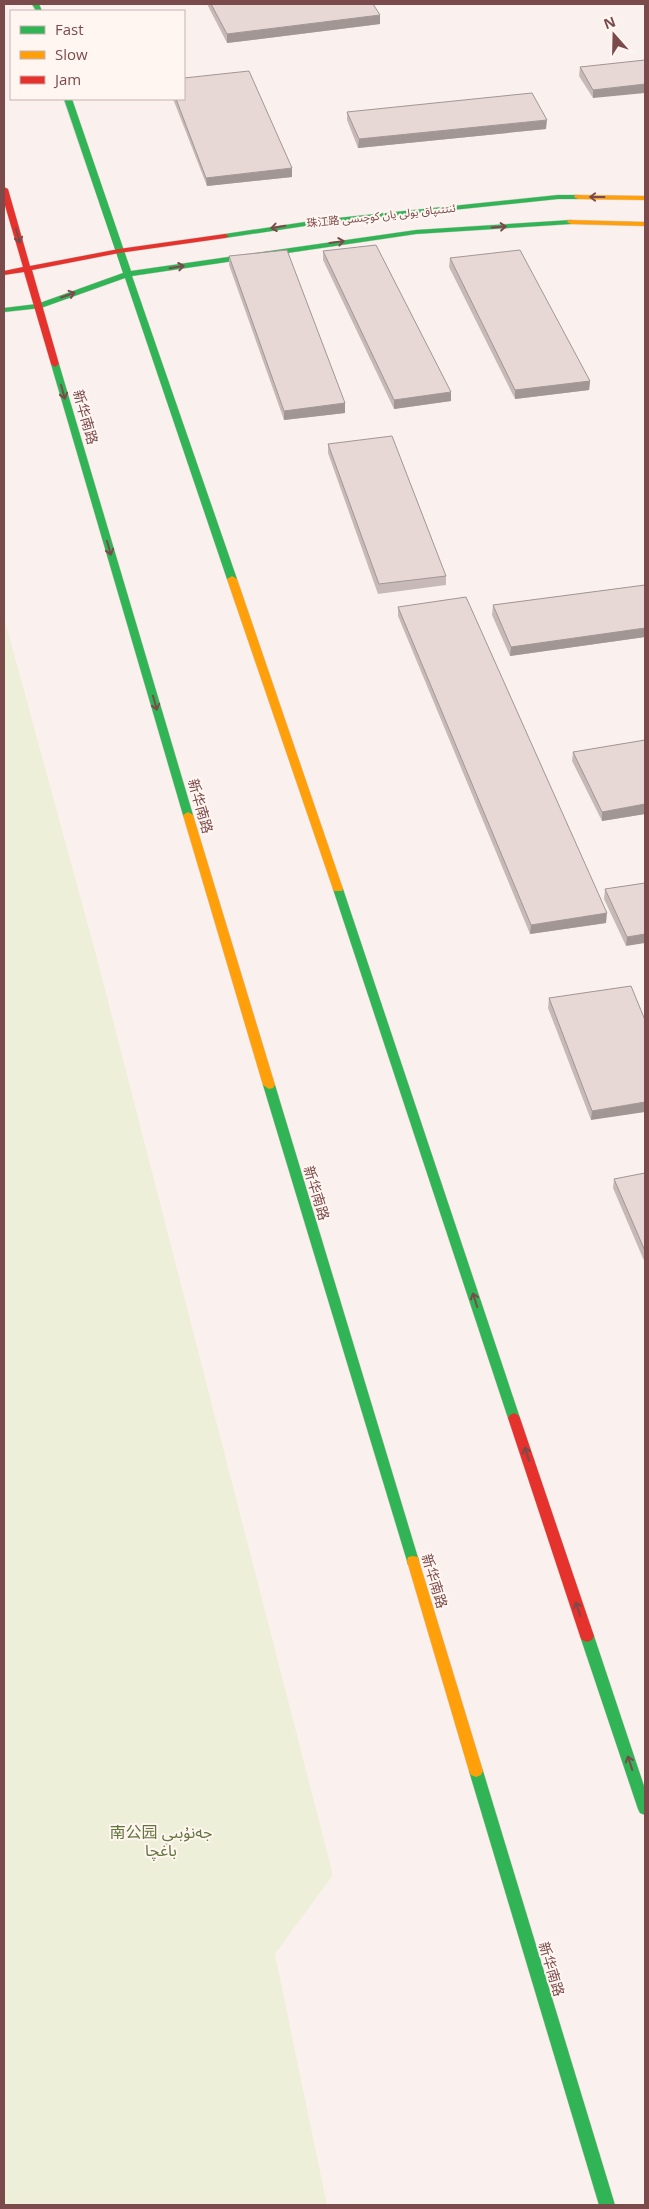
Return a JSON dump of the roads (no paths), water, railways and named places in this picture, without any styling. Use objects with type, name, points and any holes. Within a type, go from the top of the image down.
[{"type":"main road","points":[[68,100],[316,822],[645,1809]]},
{"type":"main road","name":"新华南路","points":[[4,189],[192,831],[607,2205]]},
{"type":"main road","name":"珠江路 ئىتتىپاق يولى يان كوچىسى","points":[[4,273],[119,252],[318,222],[558,197],[645,198]]},
{"type":"main road","name":"珠江路 ئىتتىپاق يولى يان كوچىسى","points":[[4,310],[38,306],[128,274],[416,232],[564,222],[645,224]]},
{"type":"park label","name":"南公园 جەنۇبىي باغچا","points":[[161,1841]]}]
